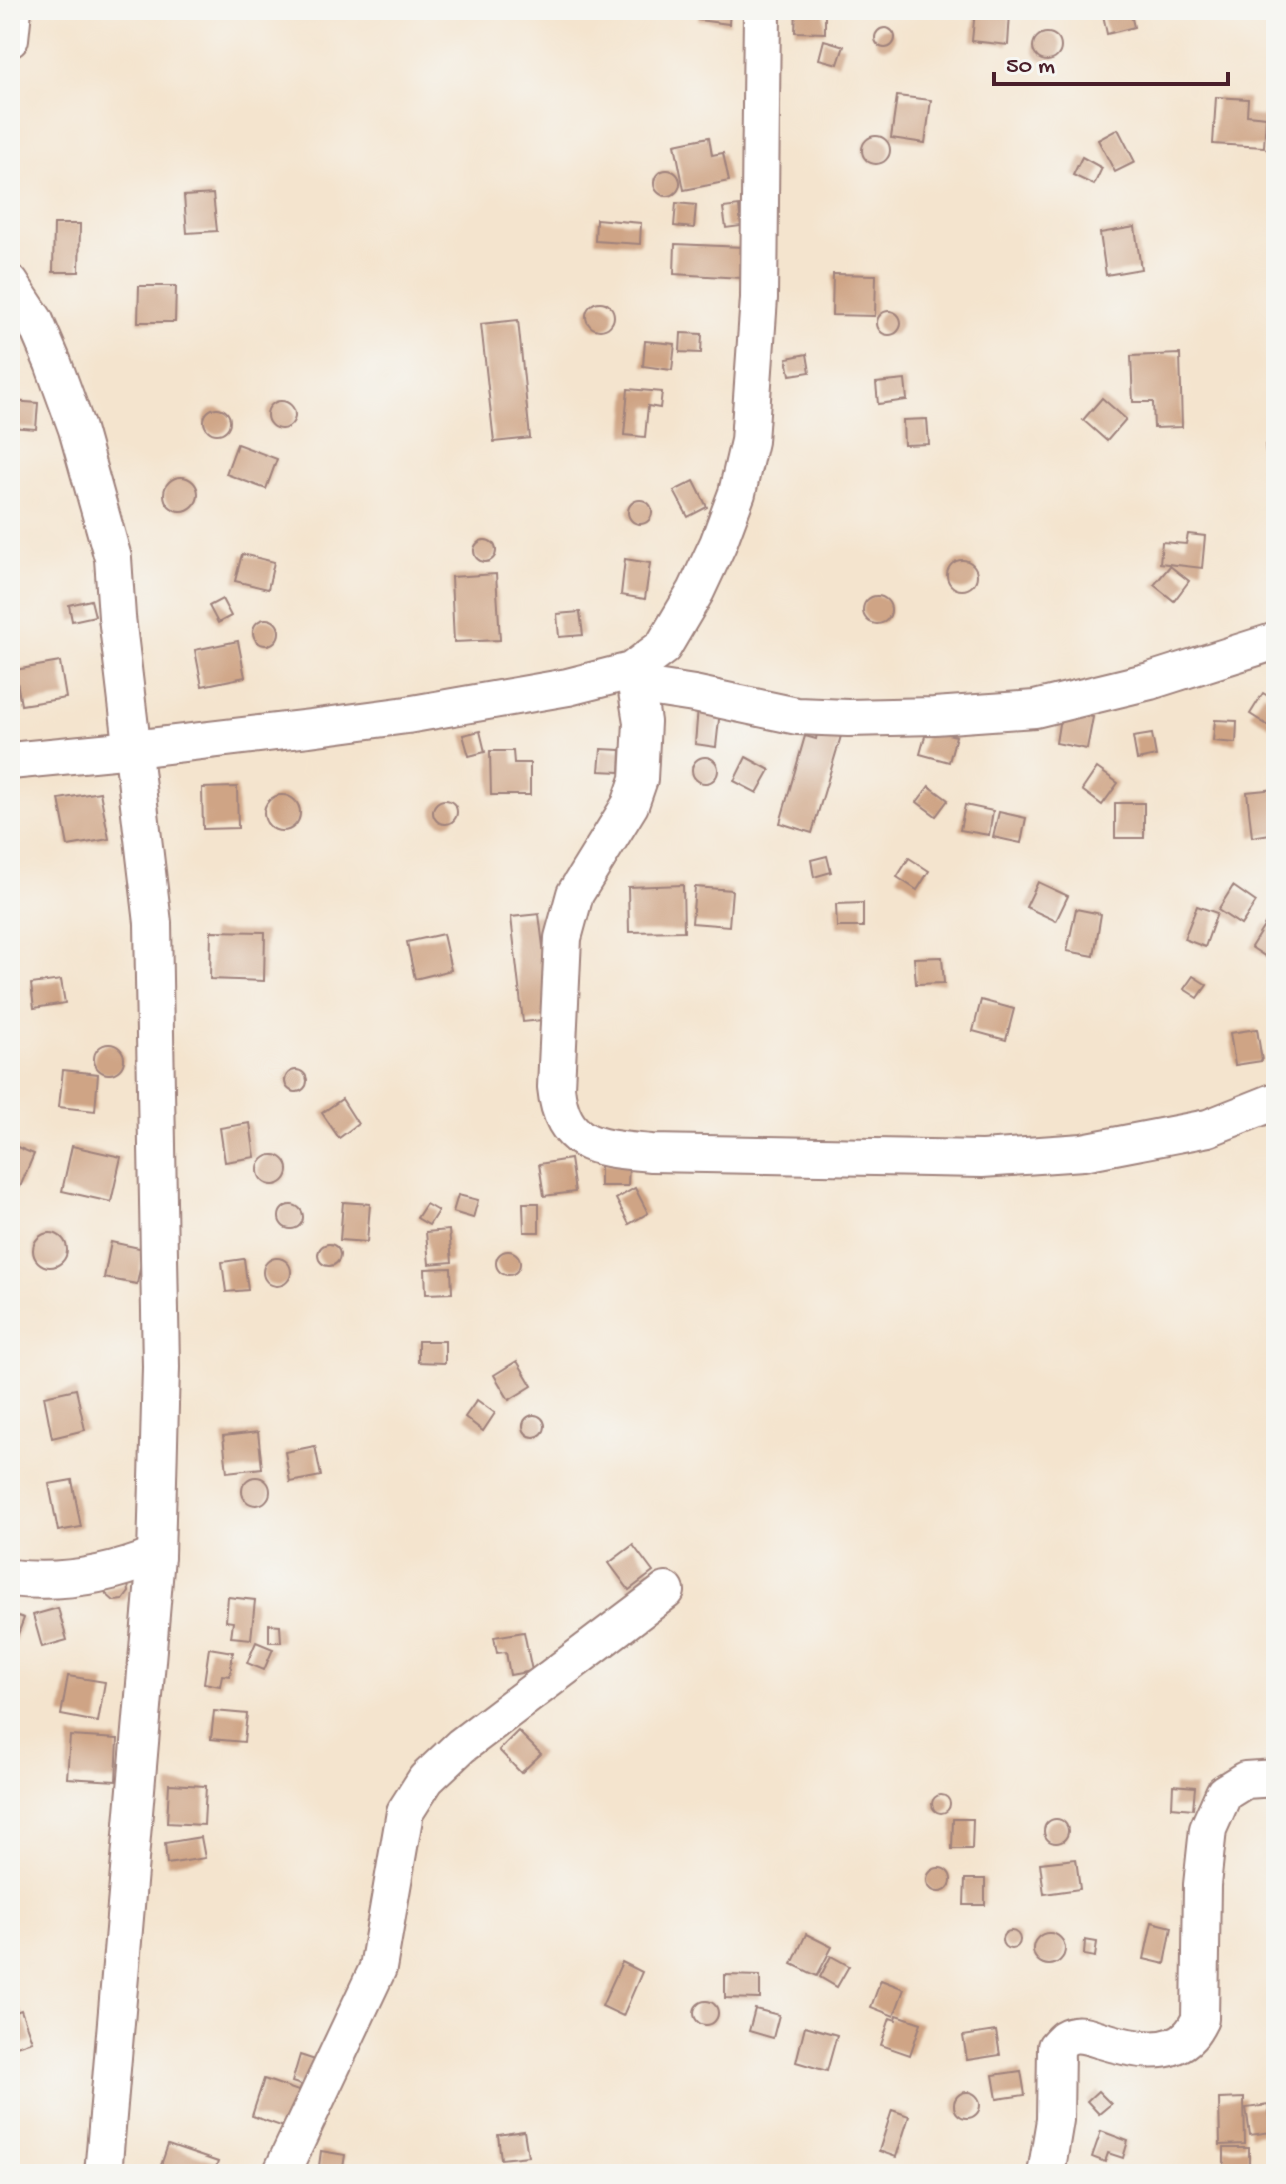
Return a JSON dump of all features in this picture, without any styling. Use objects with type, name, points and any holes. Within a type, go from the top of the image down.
[{"type":"street","points":[[10,39],[13,10]]},
{"type":"street","points":[[634,678],[663,647],[696,591],[737,493],[749,441],[759,298],[762,10]]},
{"type":"street","points":[[10,283],[35,321],[53,363],[77,429],[113,558],[117,617],[153,923],[161,1367],[156,1556],[103,2174]]},
{"type":"street","points":[[10,761],[407,715],[634,678],[797,716],[934,716],[1035,709],[1150,681],[1276,641]]},
{"type":"street","points":[[634,678],[642,722],[639,779],[630,805],[575,894],[563,938],[556,1087],[558,1109],[566,1126],[583,1140],[615,1150],[651,1153],[982,1159],[1083,1152],[1169,1136],[1208,1128],[1276,1101]]},
{"type":"street","points":[[10,1578],[27,1580],[87,1576],[123,1569],[156,1556]]},
{"type":"street","points":[[281,2174],[378,1968],[405,1812],[426,1779],[461,1746],[666,1591]]},
{"type":"street","points":[[1046,2174],[1055,2120],[1056,2047],[1063,2039],[1084,2035],[1142,2050],[1156,2050],[1180,2044],[1191,2035],[1200,2019],[1202,1885],[1208,1829],[1224,1793],[1245,1780],[1276,1778]]},
{"type":"building","points":[[699,10],[730,10],[729,24],[698,20]]},
{"type":"building","points":[[796,10],[825,10],[825,33],[795,32]]},
{"type":"building","points":[[975,10],[1010,13],[1008,45],[972,41]]},
{"type":"building","points":[[1102,10],[1130,10],[1134,27],[1107,34]]},
{"type":"building","points":[[885,28],[892,31],[895,38],[892,45],[885,48],[878,45],[875,38],[878,31]]},
{"type":"building","points":[[1047,33],[1057,37],[1061,47],[1057,57],[1047,61],[1037,57],[1033,47],[1037,37]]},
{"type":"building","points":[[824,40],[844,46],[838,64],[819,59]]},
{"type":"building","points":[[897,96],[931,100],[925,143],[891,138]]},
{"type":"building","points":[[1216,97],[1248,99],[1247,115],[1266,117],[1264,147],[1213,144]]},
{"type":"building","points":[[1118,129],[1135,162],[1115,172],[1098,140]]},
{"type":"building","points":[[876,136],[886,140],[890,150],[886,160],[876,164],[866,160],[862,150],[866,140]]},
{"type":"building","points":[[709,137],[712,155],[723,153],[729,181],[684,190],[675,144]]},
{"type":"building","points":[[1276,138],[1276,159],[1266,149]]},
{"type":"building","points":[[1082,157],[1102,168],[1094,185],[1073,175]]},
{"type":"building","points":[[667,170],[676,174],[680,183],[676,192],[667,196],[658,192],[654,183],[658,174]]},
{"type":"building","points":[[213,194],[217,231],[187,233],[184,196]]},
{"type":"building","points":[[676,203],[696,205],[694,228],[674,226]]},
{"type":"building","points":[[739,206],[741,226],[726,228],[723,208]]},
{"type":"building","points":[[596,219],[641,223],[640,244],[595,241]]},
{"type":"building","points":[[54,224],[80,224],[79,272],[53,272]]},
{"type":"building","points":[[1135,227],[1141,269],[1106,275],[1100,233]]},
{"type":"building","points":[[675,244],[743,247],[742,278],[674,274]]},
{"type":"building","points":[[833,274],[876,275],[875,316],[832,315]]},
{"type":"building","points":[[139,286],[176,286],[175,322],[138,322]]},
{"type":"building","points":[[600,302],[610,306],[614,316],[610,326],[600,330],[590,326],[586,316],[590,306]]},
{"type":"building","points":[[889,311],[897,315],[901,323],[897,331],[889,335],[881,331],[877,323],[881,315]]},
{"type":"building","points":[[518,320],[530,438],[494,442],[481,324]]},
{"type":"building","points":[[681,333],[702,334],[701,353],[680,352]]},
{"type":"building","points":[[645,341],[675,344],[672,370],[643,366]]},
{"type":"building","points":[[807,354],[810,372],[790,375],[787,358]]},
{"type":"building","points":[[1180,354],[1182,427],[1154,428],[1153,402],[1133,402],[1131,356]]},
{"type":"building","points":[[905,380],[907,400],[878,404],[876,383]]},
{"type":"building","points":[[628,389],[662,392],[660,408],[648,406],[645,437],[624,435]]},
{"type":"building","points":[[1102,398],[1126,419],[1107,441],[1083,420]]},
{"type":"building","points":[[10,401],[38,403],[36,429],[10,427]]},
{"type":"building","points":[[281,401],[291,405],[295,415],[291,425],[281,429],[271,425],[267,415],[271,405]]},
{"type":"building","points":[[217,408],[226,412],[230,421],[226,430],[217,434],[208,430],[204,421],[208,412]]},
{"type":"building","points":[[927,419],[929,444],[904,445],[903,420]]},
{"type":"building","points":[[237,444],[277,459],[266,489],[226,474]]},
{"type":"building","points":[[1276,444],[1276,463],[1267,464],[1265,445]]},
{"type":"building","points":[[181,477],[193,482],[198,494],[193,506],[181,511],[169,506],[164,494],[169,482]]},
{"type":"building","points":[[694,481],[707,507],[688,517],[674,491]]},
{"type":"building","points":[[640,500],[649,503],[652,512],[649,521],[640,524],[631,521],[628,512],[631,503]]},
{"type":"building","points":[[1188,534],[1205,536],[1202,568],[1160,563],[1162,542],[1186,544]]},
{"type":"building","points":[[485,540],[493,543],[496,551],[493,559],[485,562],[477,559],[474,551],[477,543]]},
{"type":"building","points":[[242,554],[274,562],[268,589],[235,581]]},
{"type":"building","points":[[625,559],[650,563],[645,599],[621,595]]},
{"type":"building","points":[[962,560],[973,564],[977,575],[973,586],[962,590],[951,586],[947,575],[951,564]]},
{"type":"building","points":[[1170,566],[1189,581],[1174,601],[1154,585]]},
{"type":"building","points":[[496,574],[500,640],[454,642],[451,577]]},
{"type":"building","points":[[877,596],[887,600],[891,610],[887,620],[877,624],[867,620],[863,610],[867,600]]},
{"type":"building","points":[[222,599],[231,616],[218,623],[209,606]]},
{"type":"building","points":[[91,600],[95,616],[72,621],[69,605]]},
{"type":"building","points":[[580,612],[583,635],[559,637],[557,614]]},
{"type":"building","points":[[266,619],[275,623],[279,632],[275,641],[266,645],[257,641],[253,632],[257,623]]},
{"type":"building","points":[[238,641],[245,677],[202,686],[195,650]]},
{"type":"building","points":[[60,662],[66,698],[21,705],[15,670]]},
{"type":"building","points":[[1263,693],[1276,701],[1276,714],[1269,726],[1250,714]]},
{"type":"building","points":[[698,708],[720,710],[716,747],[695,744]]},
{"type":"building","points":[[1061,711],[1093,717],[1087,749],[1056,743]]},
{"type":"building","points":[[1215,720],[1237,721],[1236,743],[1213,741]]},
{"type":"building","points":[[927,729],[956,736],[949,762],[920,754]]},
{"type":"building","points":[[818,730],[841,736],[812,833],[780,823],[805,736],[816,739]]},
{"type":"building","points":[[480,731],[485,752],[469,756],[463,735]]},
{"type":"building","points":[[1152,734],[1156,756],[1137,760],[1133,737]]},
{"type":"building","points":[[601,749],[621,750],[620,772],[599,771]]},
{"type":"building","points":[[490,751],[513,751],[514,763],[530,763],[530,795],[491,795]]},
{"type":"building","points":[[705,757],[714,761],[718,770],[714,779],[705,783],[696,779],[692,770],[696,761]]},
{"type":"building","points":[[746,757],[770,770],[757,793],[734,781]]},
{"type":"building","points":[[1097,768],[1118,783],[1102,805],[1082,790]]},
{"type":"building","points":[[929,786],[948,800],[936,816],[917,802]]},
{"type":"building","points":[[237,787],[238,828],[203,829],[202,788]]},
{"type":"building","points":[[1276,789],[1276,833],[1252,837],[1247,792]]},
{"type":"building","points":[[100,792],[109,839],[68,846],[59,799]]},
{"type":"building","points":[[282,795],[295,800],[300,813],[295,826],[282,831],[269,826],[264,813],[269,800]]},
{"type":"building","points":[[445,800],[454,803],[457,812],[454,821],[445,824],[436,821],[433,812],[436,803]]},
{"type":"building","points":[[1115,803],[1144,803],[1144,838],[1115,838]]},
{"type":"building","points":[[965,805],[993,811],[989,835],[960,830]]},
{"type":"building","points":[[999,812],[1026,818],[1021,843],[993,837]]},
{"type":"building","points":[[827,856],[831,872],[814,877],[811,860]]},
{"type":"building","points":[[909,858],[929,871],[917,890],[897,877]]},
{"type":"building","points":[[1038,882],[1068,896],[1056,921],[1026,907]]},
{"type":"building","points":[[683,885],[684,931],[629,932],[628,887]]},
{"type":"building","points":[[1233,886],[1256,902],[1241,925],[1218,910]]},
{"type":"building","points":[[695,887],[732,890],[729,926],[692,923]]},
{"type":"building","points":[[863,903],[863,927],[837,927],[836,904]]},
{"type":"building","points":[[1197,906],[1217,913],[1205,947],[1184,939]]},
{"type":"building","points":[[1076,909],[1101,914],[1094,956],[1067,951]]},
{"type":"building","points":[[539,914],[552,1019],[523,1022],[511,917]]},
{"type":"building","points":[[1266,923],[1276,929],[1274,962],[1251,947]]},
{"type":"building","points":[[211,931],[265,932],[264,981],[210,979]]},
{"type":"building","points":[[443,934],[451,970],[415,979],[407,942]]},
{"type":"building","points":[[942,957],[944,983],[916,984],[914,958]]},
{"type":"building","points":[[1193,976],[1207,985],[1198,998],[1184,989]]},
{"type":"building","points":[[61,980],[65,1003],[34,1008],[31,984]]},
{"type":"building","points":[[981,1000],[1014,1009],[1006,1040],[973,1031]]},
{"type":"building","points":[[1257,1029],[1262,1061],[1235,1065],[1230,1033]]},
{"type":"building","points":[[109,1044],[119,1049],[124,1059],[119,1069],[109,1074],[99,1069],[94,1059],[99,1049]]},
{"type":"building","points":[[63,1070],[98,1074],[95,1111],[59,1107]]},
{"type":"building","points":[[296,1070],[307,1081],[296,1092],[285,1081]]},
{"type":"building","points":[[342,1099],[358,1124],[339,1138],[322,1113]]},
{"type":"building","points":[[250,1123],[255,1157],[225,1162],[220,1128]]},
{"type":"building","points":[[10,1144],[34,1154],[20,1187],[10,1183]]},
{"type":"building","points":[[72,1146],[121,1157],[111,1202],[62,1191]]},
{"type":"building","points":[[273,1155],[284,1159],[288,1170],[284,1181],[273,1185],[262,1181],[258,1170],[262,1159]]},
{"type":"building","points":[[570,1159],[575,1192],[544,1196],[539,1164]]},
{"type":"building","points":[[600,1163],[629,1164],[628,1186],[600,1186]]},
{"type":"building","points":[[635,1188],[648,1213],[629,1224],[616,1199]]},
{"type":"building","points":[[458,1195],[478,1200],[473,1218],[453,1212]]},
{"type":"building","points":[[343,1202],[370,1204],[367,1242],[340,1240]]},
{"type":"building","points":[[523,1203],[539,1203],[539,1232],[524,1232]]},
{"type":"building","points":[[426,1204],[438,1211],[429,1225],[417,1218]]},
{"type":"building","points":[[291,1205],[302,1212],[303,1217],[296,1228],[291,1229],[280,1222],[279,1217],[286,1206]]},
{"type":"building","points":[[449,1230],[452,1262],[429,1264],[426,1232]]},
{"type":"building","points":[[50,1233],[62,1238],[67,1250],[62,1262],[50,1267],[38,1262],[33,1250],[38,1238]]},
{"type":"building","points":[[111,1242],[144,1249],[137,1284],[104,1278]]},
{"type":"building","points":[[329,1244],[337,1247],[340,1255],[337,1263],[329,1266],[321,1263],[318,1255],[321,1247]]},
{"type":"building","points":[[508,1251],[517,1254],[520,1263],[517,1272],[508,1275],[499,1272],[496,1263],[499,1254]]},
{"type":"building","points":[[277,1258],[287,1262],[291,1272],[287,1282],[277,1286],[267,1282],[263,1272],[267,1262]]},
{"type":"building","points":[[244,1259],[248,1290],[226,1292],[222,1262]]},
{"type":"building","points":[[451,1268],[452,1293],[426,1294],[425,1269]]},
{"type":"building","points":[[418,1341],[445,1341],[445,1363],[418,1362]]},
{"type":"building","points":[[517,1361],[532,1386],[509,1400],[494,1375]]},
{"type":"building","points":[[76,1389],[85,1430],[52,1438],[44,1396]]},
{"type":"building","points":[[477,1400],[495,1413],[483,1431],[465,1417]]},
{"type":"building","points":[[534,1415],[542,1418],[545,1426],[542,1434],[534,1437],[526,1434],[523,1426],[526,1418]]},
{"type":"building","points":[[258,1432],[262,1468],[227,1472],[223,1436]]},
{"type":"building","points":[[315,1446],[321,1476],[290,1482],[285,1452]]},
{"type":"building","points":[[256,1477],[266,1481],[270,1491],[266,1501],[256,1505],[246,1501],[242,1491],[246,1481]]},
{"type":"building","points":[[72,1480],[81,1527],[58,1531],[49,1484]]},
{"type":"building","points":[[633,1545],[653,1572],[629,1590],[609,1563]]},
{"type":"building","points":[[128,1583],[129,1592],[123,1600],[114,1601],[106,1594],[105,1590]]},
{"type":"building","points":[[228,1597],[255,1600],[251,1639],[231,1637],[233,1622],[226,1621]]},
{"type":"building","points":[[58,1608],[67,1640],[42,1647],[33,1615]]},
{"type":"building","points":[[10,1613],[24,1618],[13,1647],[10,1646]]},
{"type":"building","points":[[269,1624],[280,1625],[281,1642],[269,1642]]},
{"type":"building","points":[[524,1632],[532,1671],[510,1675],[506,1652],[497,1653],[494,1637]]},
{"type":"building","points":[[256,1642],[273,1649],[264,1670],[247,1663]]},
{"type":"building","points":[[209,1648],[233,1652],[230,1676],[222,1675],[220,1686],[204,1683]]},
{"type":"building","points":[[68,1676],[105,1682],[98,1722],[61,1715]]},
{"type":"building","points":[[214,1711],[247,1714],[244,1742],[211,1739]]},
{"type":"building","points":[[518,1731],[541,1754],[521,1773],[499,1750]]},
{"type":"building","points":[[70,1736],[118,1739],[116,1781],[67,1778]]},
{"type":"building","points":[[169,1784],[206,1786],[204,1825],[167,1823]]},
{"type":"building","points":[[1173,1785],[1195,1787],[1193,1809],[1172,1807]]},
{"type":"building","points":[[937,1795],[945,1795],[950,1804],[948,1811],[937,1813],[932,1808],[932,1800]]},
{"type":"building","points":[[953,1819],[973,1819],[972,1849],[952,1849]]},
{"type":"building","points":[[1056,1819],[1065,1822],[1068,1831],[1065,1840],[1056,1843],[1047,1840],[1044,1831],[1047,1822]]},
{"type":"building","points":[[201,1837],[205,1858],[167,1864],[165,1843]]},
{"type":"building","points":[[1076,1859],[1080,1889],[1044,1894],[1040,1863]]},
{"type":"building","points":[[939,1868],[950,1875],[951,1880],[944,1891],[939,1892],[928,1885],[927,1880],[934,1869]]},
{"type":"building","points":[[965,1879],[985,1879],[985,1905],[964,1905]]},
{"type":"building","points":[[1152,1922],[1172,1927],[1165,1964],[1144,1959]]},
{"type":"building","points":[[1007,1931],[1015,1931],[1020,1940],[1018,1947],[1007,1949],[1002,1944],[1002,1936]]},
{"type":"building","points":[[1049,1933],[1060,1938],[1065,1949],[1060,1960],[1049,1965],[1038,1960],[1033,1949],[1038,1938]]},
{"type":"building","points":[[806,1934],[832,1947],[817,1976],[792,1964]]},
{"type":"building","points":[[1085,1940],[1097,1942],[1095,1957],[1084,1955]]},
{"type":"building","points":[[831,1956],[849,1966],[837,1987],[820,1977]]},
{"type":"building","points":[[622,1962],[642,1972],[623,2016],[602,2006]]},
{"type":"building","points":[[725,1975],[760,1976],[760,1999],[725,1998]]},
{"type":"building","points":[[881,1980],[904,1989],[894,2016],[871,2007]]},
{"type":"building","points":[[706,2001],[715,2004],[718,2013],[715,2022],[706,2025],[697,2022],[694,2013],[697,2004]]},
{"type":"building","points":[[755,2009],[779,2015],[773,2038],[749,2031]]},
{"type":"building","points":[[21,2010],[32,2041],[13,2047],[10,2014]]},
{"type":"building","points":[[897,2015],[921,2023],[910,2055],[881,2045],[890,2018],[896,2020]]},
{"type":"building","points":[[805,2026],[837,2035],[827,2071],[796,2062]]},
{"type":"building","points":[[996,2031],[1000,2055],[967,2060],[963,2036]]},
{"type":"building","points":[[300,2055],[318,2061],[310,2088],[292,2082]]},
{"type":"building","points":[[1021,2071],[1025,2095],[997,2099],[993,2075]]},
{"type":"building","points":[[264,2079],[310,2095],[298,2132],[252,2116]]},
{"type":"building","points":[[1098,2091],[1111,2104],[1099,2114],[1087,2101]]},
{"type":"building","points":[[967,2092],[976,2096],[980,2105],[976,2114],[967,2118],[958,2114],[954,2105],[958,2096]]},
{"type":"building","points":[[1244,2098],[1245,2144],[1220,2145],[1219,2099]]},
{"type":"building","points":[[1268,2105],[1272,2132],[1250,2135],[1246,2108]]},
{"type":"building","points":[[892,2110],[909,2116],[896,2157],[879,2151]]},
{"type":"building","points":[[524,2131],[528,2156],[501,2159],[498,2135]]},
{"type":"building","points":[[1101,2131],[1128,2141],[1123,2158],[1108,2153],[1105,2162],[1092,2157]]},
{"type":"building","points":[[168,2145],[218,2162],[214,2174],[158,2174]]},
{"type":"building","points":[[1224,2148],[1249,2148],[1249,2168],[1224,2169]]},
{"type":"building","points":[[321,2151],[345,2155],[342,2174],[318,2174]]}]
